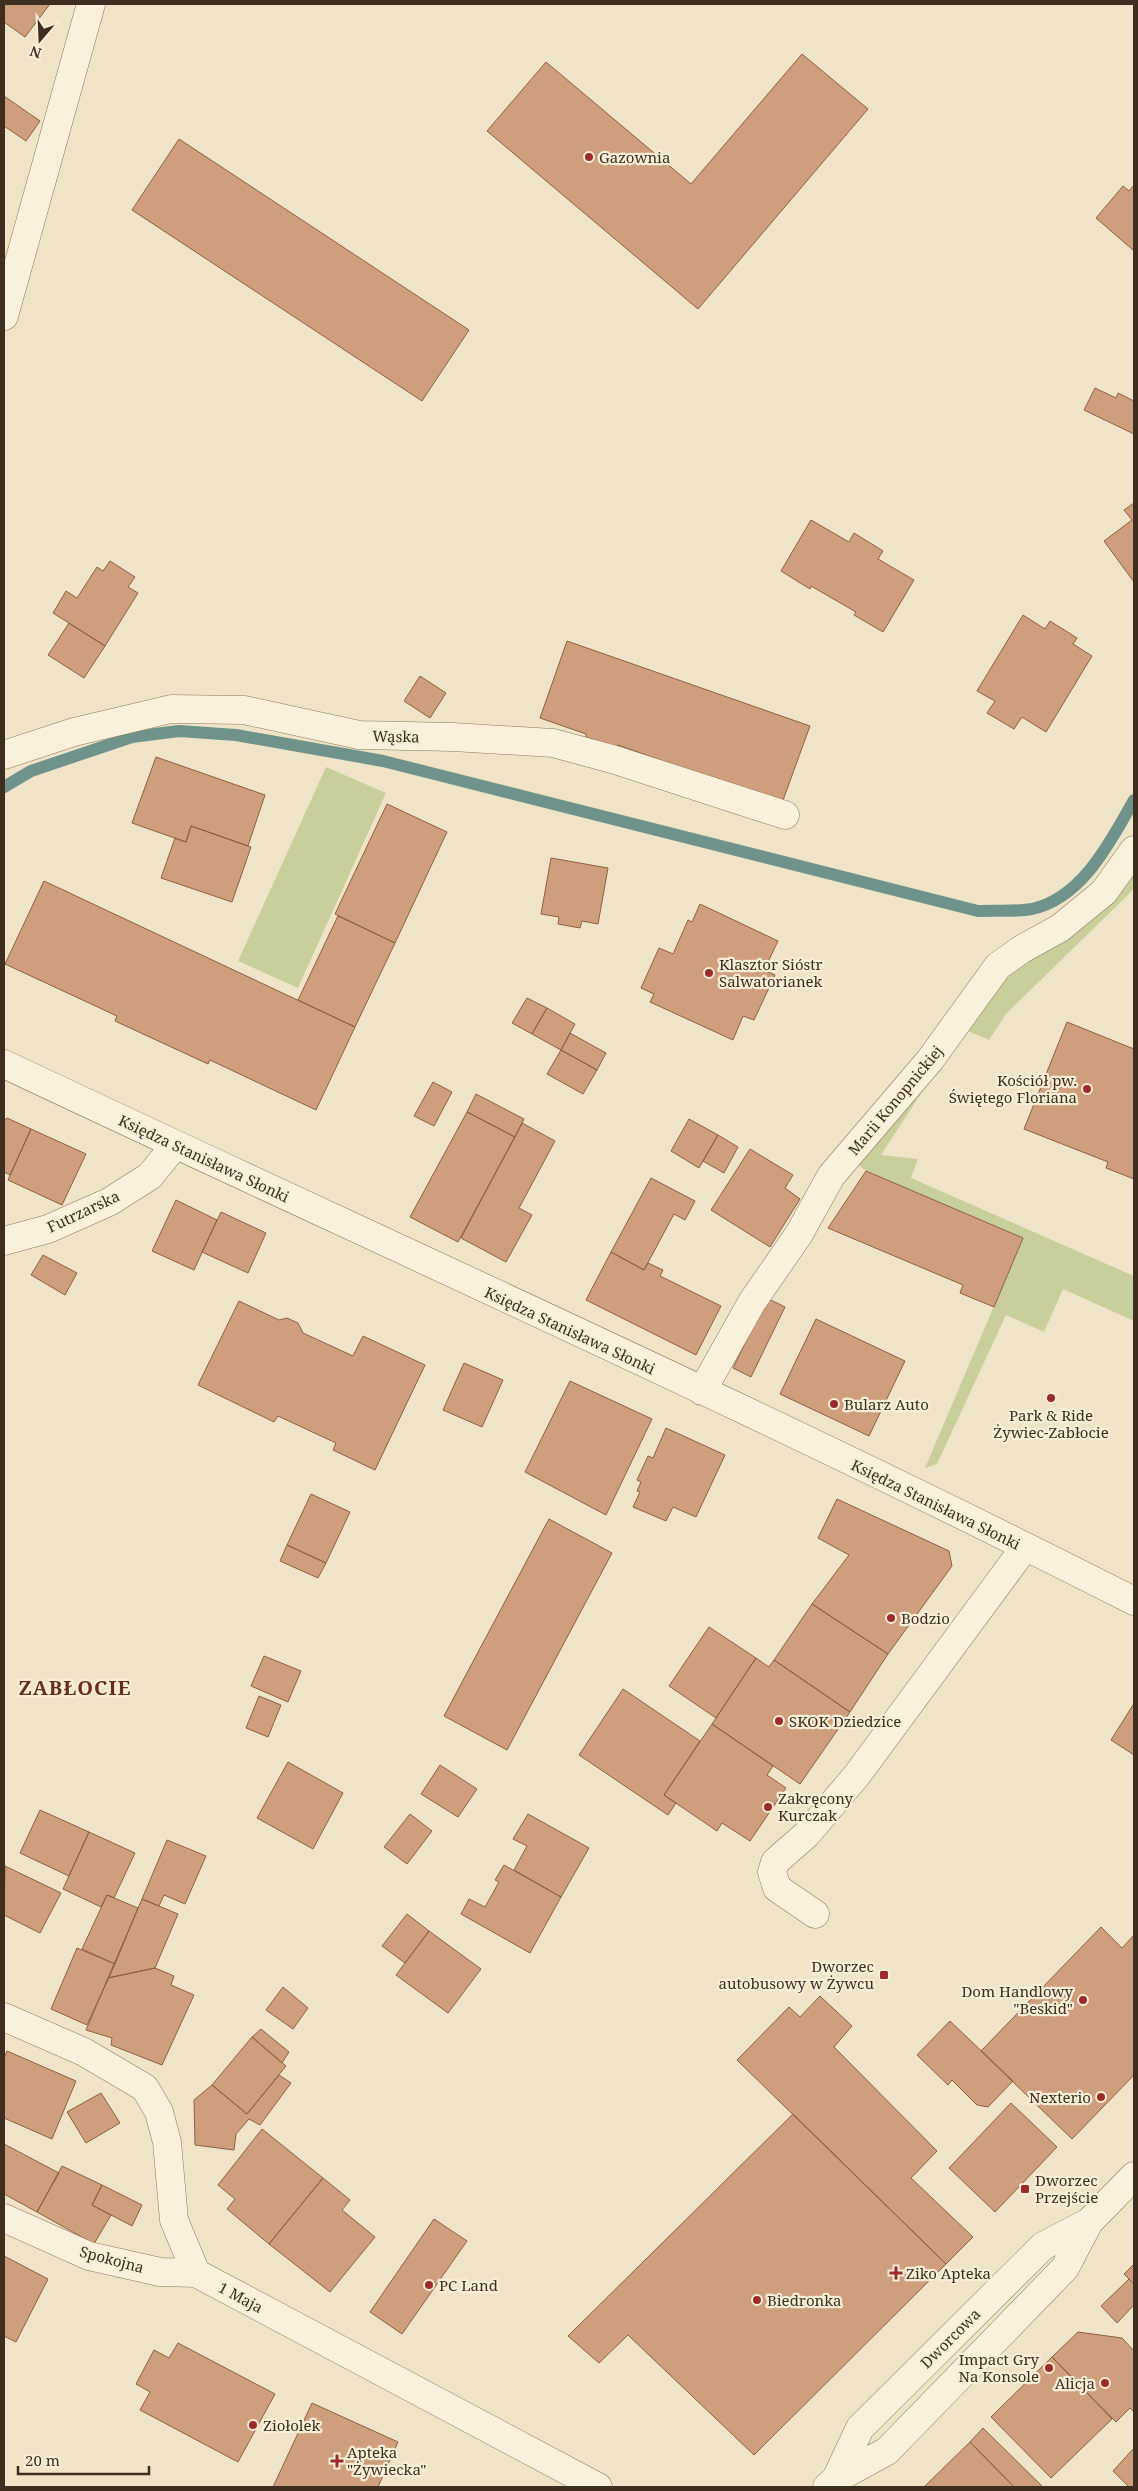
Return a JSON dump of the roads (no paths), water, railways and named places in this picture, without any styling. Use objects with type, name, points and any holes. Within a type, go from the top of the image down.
[{"type":"street","points":[[4,316],[16,229],[92,4]]},
{"type":"street","name":"Wąska","points":[[4,755],[74,732],[172,709],[244,710],[359,735],[453,737],[552,743],[612,759],[785,815]]},
{"type":"street","name":"Marii Konopnickiej","points":[[702,1391],[752,1302],[799,1234],[831,1176],[930,1060],[998,966],[1022,949],[1060,928],[1104,892],[1134,850]]},
{"type":"street","name":"Księdza Stanisława Słonki","points":[[4,1064],[702,1391],[1134,1601]]},
{"type":"street","name":"Futrzarska","points":[[4,1241],[48,1229],[109,1202],[150,1176],[175,1145]]},
{"type":"street","points":[[815,1914],[777,1888],[772,1872],[775,1862],[807,1834],[857,1775],[1025,1547]]},
{"type":"street","points":[[4,2017],[84,2052],[146,2088],[160,2112],[167,2142],[174,2220],[196,2272]]},
{"type":"street","points":[[832,2483],[887,2451],[1064,2268],[1089,2222],[1134,2176]]},
{"type":"street","name":"Spokojna","points":[[4,2218],[89,2256],[160,2272],[196,2272]]},
{"type":"street","name":"1 Maja","points":[[196,2272],[598,2487]]},
{"type":"waterway","points":[[4,787],[31,771],[132,737],[179,731],[236,735],[383,761],[978,911],[1032,909],[1050,903],[1066,893],[1081,880],[1105,849],[1134,800]]},
{"type":"place","name":"Gazownia","points":[[589,157]]},
{"type":"place","name":"Klasztor Sióstr Salwatorianek","points":[[709,973]]},
{"type":"place","name":"Kościół pw. Świętego Floriana","points":[[1087,1089]]},
{"type":"place","name":"Park & Ride Żywiec-Zabłocie","points":[[1051,1398]]},
{"type":"place","name":"Bularz Auto","points":[[834,1404]]},
{"type":"place","name":"Bodzio","points":[[891,1618]]},
{"type":"place","name":"SKOK Dziedzice","points":[[779,1721]]},
{"type":"place","name":"Zakręcony Kurczak","points":[[768,1807]]},
{"type":"place","name":"Dworzec autobusowy w Żywcu","points":[[884,1975]]},
{"type":"place","name":"Dom Handlowy \"Beskid\"","points":[[1083,2000]]},
{"type":"place","name":"Nexterio","points":[[1101,2097]]},
{"type":"place","name":"Dworzec Przejście","points":[[1025,2189]]},
{"type":"place","name":"Ziko Apteka","points":[[896,2273]]},
{"type":"place","name":"PC Land","points":[[429,2285]]},
{"type":"place","name":"Biedronka","points":[[757,2300]]},
{"type":"place","name":"Impact Gry Na Konsole","points":[[1049,2368]]},
{"type":"place","name":"Alicja","points":[[1105,2383]]},
{"type":"place","name":"Ziołolek","points":[[253,2425]]},
{"type":"place","name":"Apteka \"Żywiecka\"","points":[[337,2461]]},
{"type":"district","name":"ZABŁOCIE","points":[[75,1687]]}]
